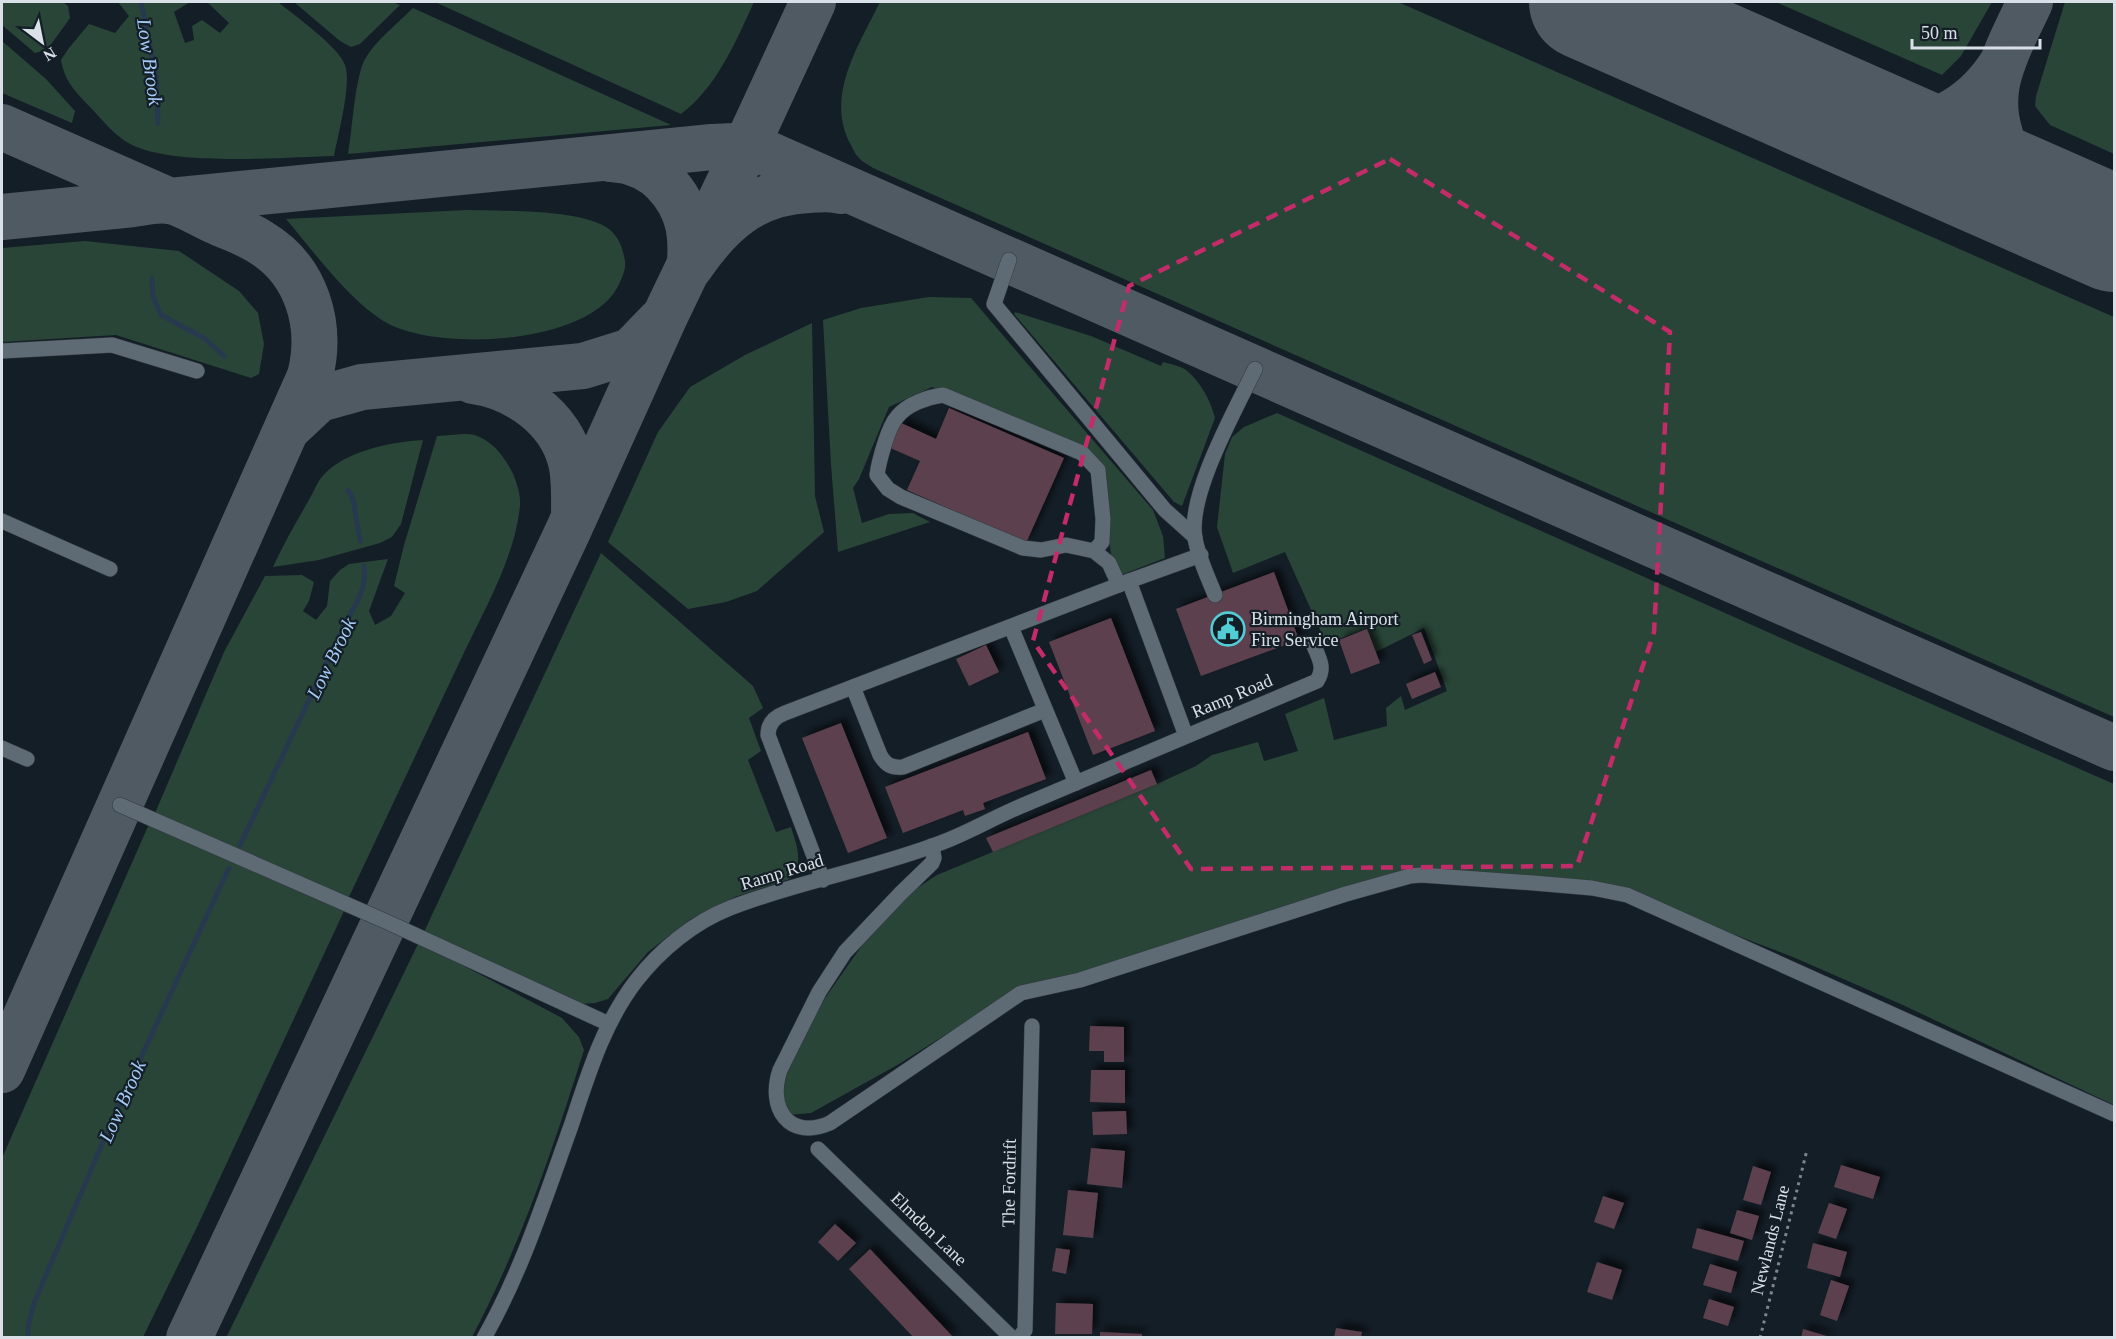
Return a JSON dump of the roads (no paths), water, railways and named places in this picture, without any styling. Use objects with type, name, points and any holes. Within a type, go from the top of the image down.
[{"type":"street","points":[[1009,260],[994,304],[1165,510],[1195,537]]},
{"type":"street","points":[[2,351],[112,345],[197,371]]},
{"type":"street","points":[[1215,595],[1195,537],[1196,510],[1204,478],[1255,369]]},
{"type":"street","points":[[1094,551],[1102,542],[1100,484],[1098,470],[1082,453],[943,395],[931,396],[904,410],[895,418],[879,461],[878,475],[888,489],[901,497],[1023,548],[1041,550],[1066,545],[1094,551],[1109,563],[1124,583],[1186,736]]},
{"type":"street","points":[[2,521],[110,569]]},
{"type":"street","points":[[823,880],[768,735],[768,727],[777,716],[1201,555]]},
{"type":"street","points":[[1011,627],[1076,783]]},
{"type":"street","name":"Ramp Road","points":[[484,1338],[525,1254],[591,1067],[609,1024],[637,980],[662,952],[691,929],[728,909],[932,846],[1317,681],[1321,674],[1322,664],[1314,646]]},
{"type":"street","points":[[853,687],[880,755],[885,764],[893,768],[903,767],[1046,710]]},
{"type":"street","points":[[2,747],[27,759]]},
{"type":"street","points":[[120,805],[374,916],[609,1024]]},
{"type":"street","points":[[932,846],[934,858],[932,863],[870,924],[839,960],[819,992],[780,1070],[775,1092],[788,1121],[795,1127],[805,1130],[830,1123],[1021,993],[1080,980],[1346,894],[1421,875],[1545,884],[1614,891],[1628,895],[2115,1114]]},
{"type":"street","name":"The Fordrift","points":[[1019,1338],[1026,1330],[1032,1026]]},
{"type":"street","name":"Elmdon Lane","points":[[818,1149],[1012,1338]]},
{"type":"waterway","name":"Low Brook","points":[[141,2],[156,75],[158,123]]},
{"type":"waterway","name":"Low Brook","points":[[152,279],[153,297],[161,315],[204,338],[224,356]]},
{"type":"waterway","name":"Low Brook","points":[[348,490],[353,499],[360,541]]},
{"type":"waterway","name":"Low Brook","points":[[240,845],[358,599],[363,587],[364,566]]},
{"type":"waterway","name":"Low Brook","points":[[28,1338],[28,1326],[34,1303],[118,1107],[229,868]]},
{"type":"place","name":"Birmingham Airport Fire Service","points":[[1228,629]]}]
